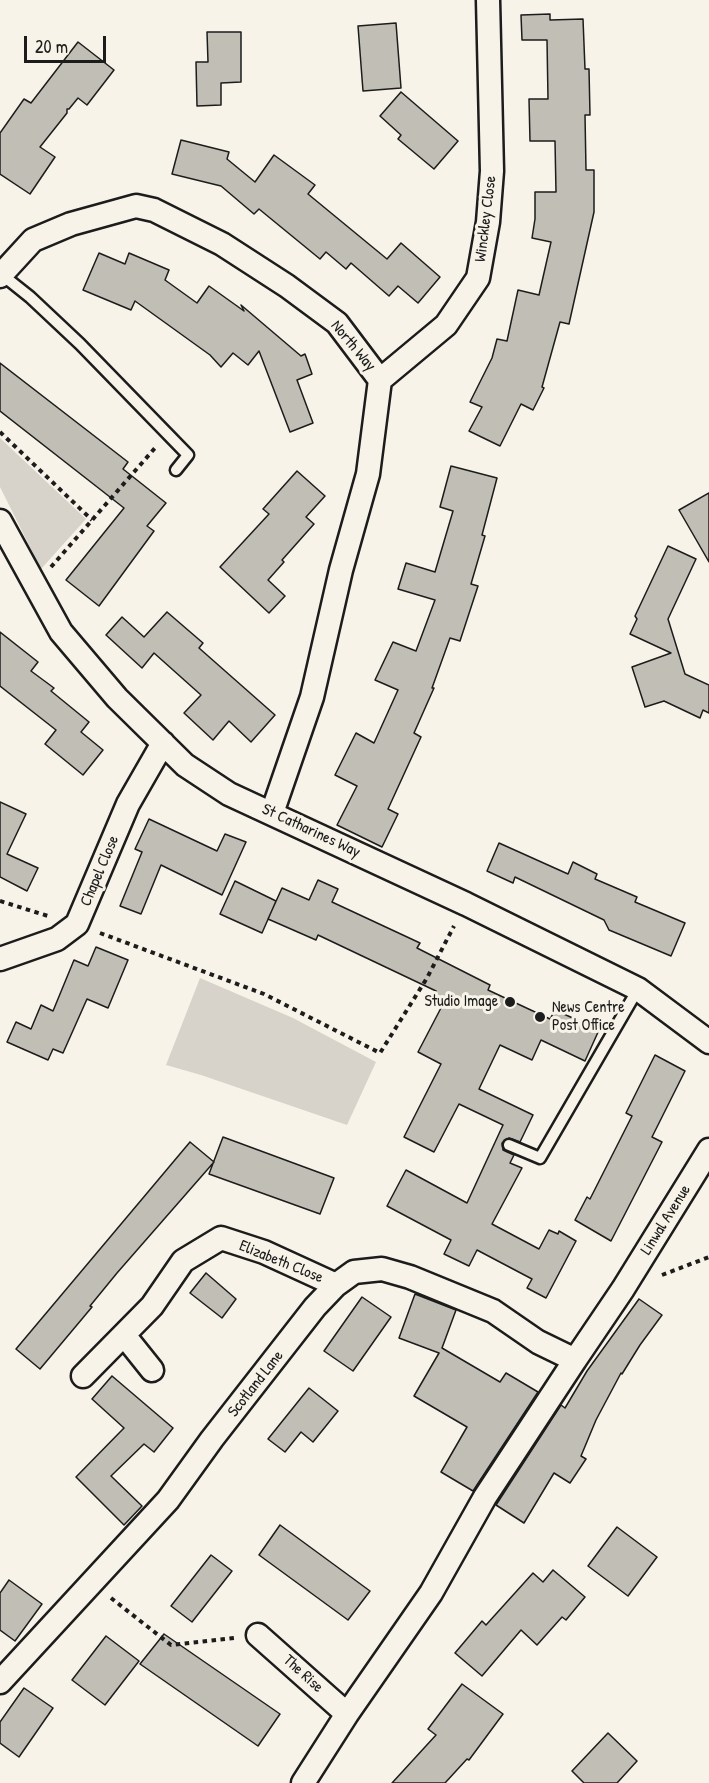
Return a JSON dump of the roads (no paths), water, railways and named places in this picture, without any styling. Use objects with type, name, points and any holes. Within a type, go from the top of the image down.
[{"type":"street","name":"Winckley Close","points":[[381,380],[446,325],[478,278],[488,222],[492,171],[488,8]]},
{"type":"street","name":"North Way","points":[[1,275],[33,240],[71,224],[136,206],[154,210],[222,244],[287,286],[337,323],[381,380],[368,474],[341,570],[312,697],[272,813]]},
{"type":"street","name":"St Catharines Way","points":[[0,521],[61,632],[117,698],[185,765],[229,794],[466,904],[638,989],[709,1042]]},
{"type":"street","name":"Chapel Close","points":[[0,959],[57,939],[77,924],[128,804],[163,742]]},
{"type":"street","name":"Linwal Avenue","points":[[575,1360],[623,1289],[709,1150]]},
{"type":"street","name":"Elizabeth Close","points":[[83,1376],[152,1306],[183,1261],[221,1238],[264,1252],[336,1285]]},
{"type":"street","name":"Scotland Lane","points":[[0,1682],[168,1500],[212,1439],[315,1307],[336,1285],[354,1272],[382,1269],[410,1277],[493,1311],[538,1342],[575,1360]]},
{"type":"street","points":[[124,1335],[152,1370]]},
{"type":"street","points":[[303,1783],[347,1714],[431,1593],[485,1497],[575,1360]]},
{"type":"street","name":"The Rise","points":[[258,1635],[347,1714]]},
{"type":"lane","points":[[1,275],[80,344],[188,455],[176,470]]},
{"type":"lane","points":[[509,1145],[540,1158],[638,989]]},
{"type":"place","name":"Studio Image","points":[[510,1002]]},
{"type":"place","name":"News Centre Post Office","points":[[540,1017]]}]
